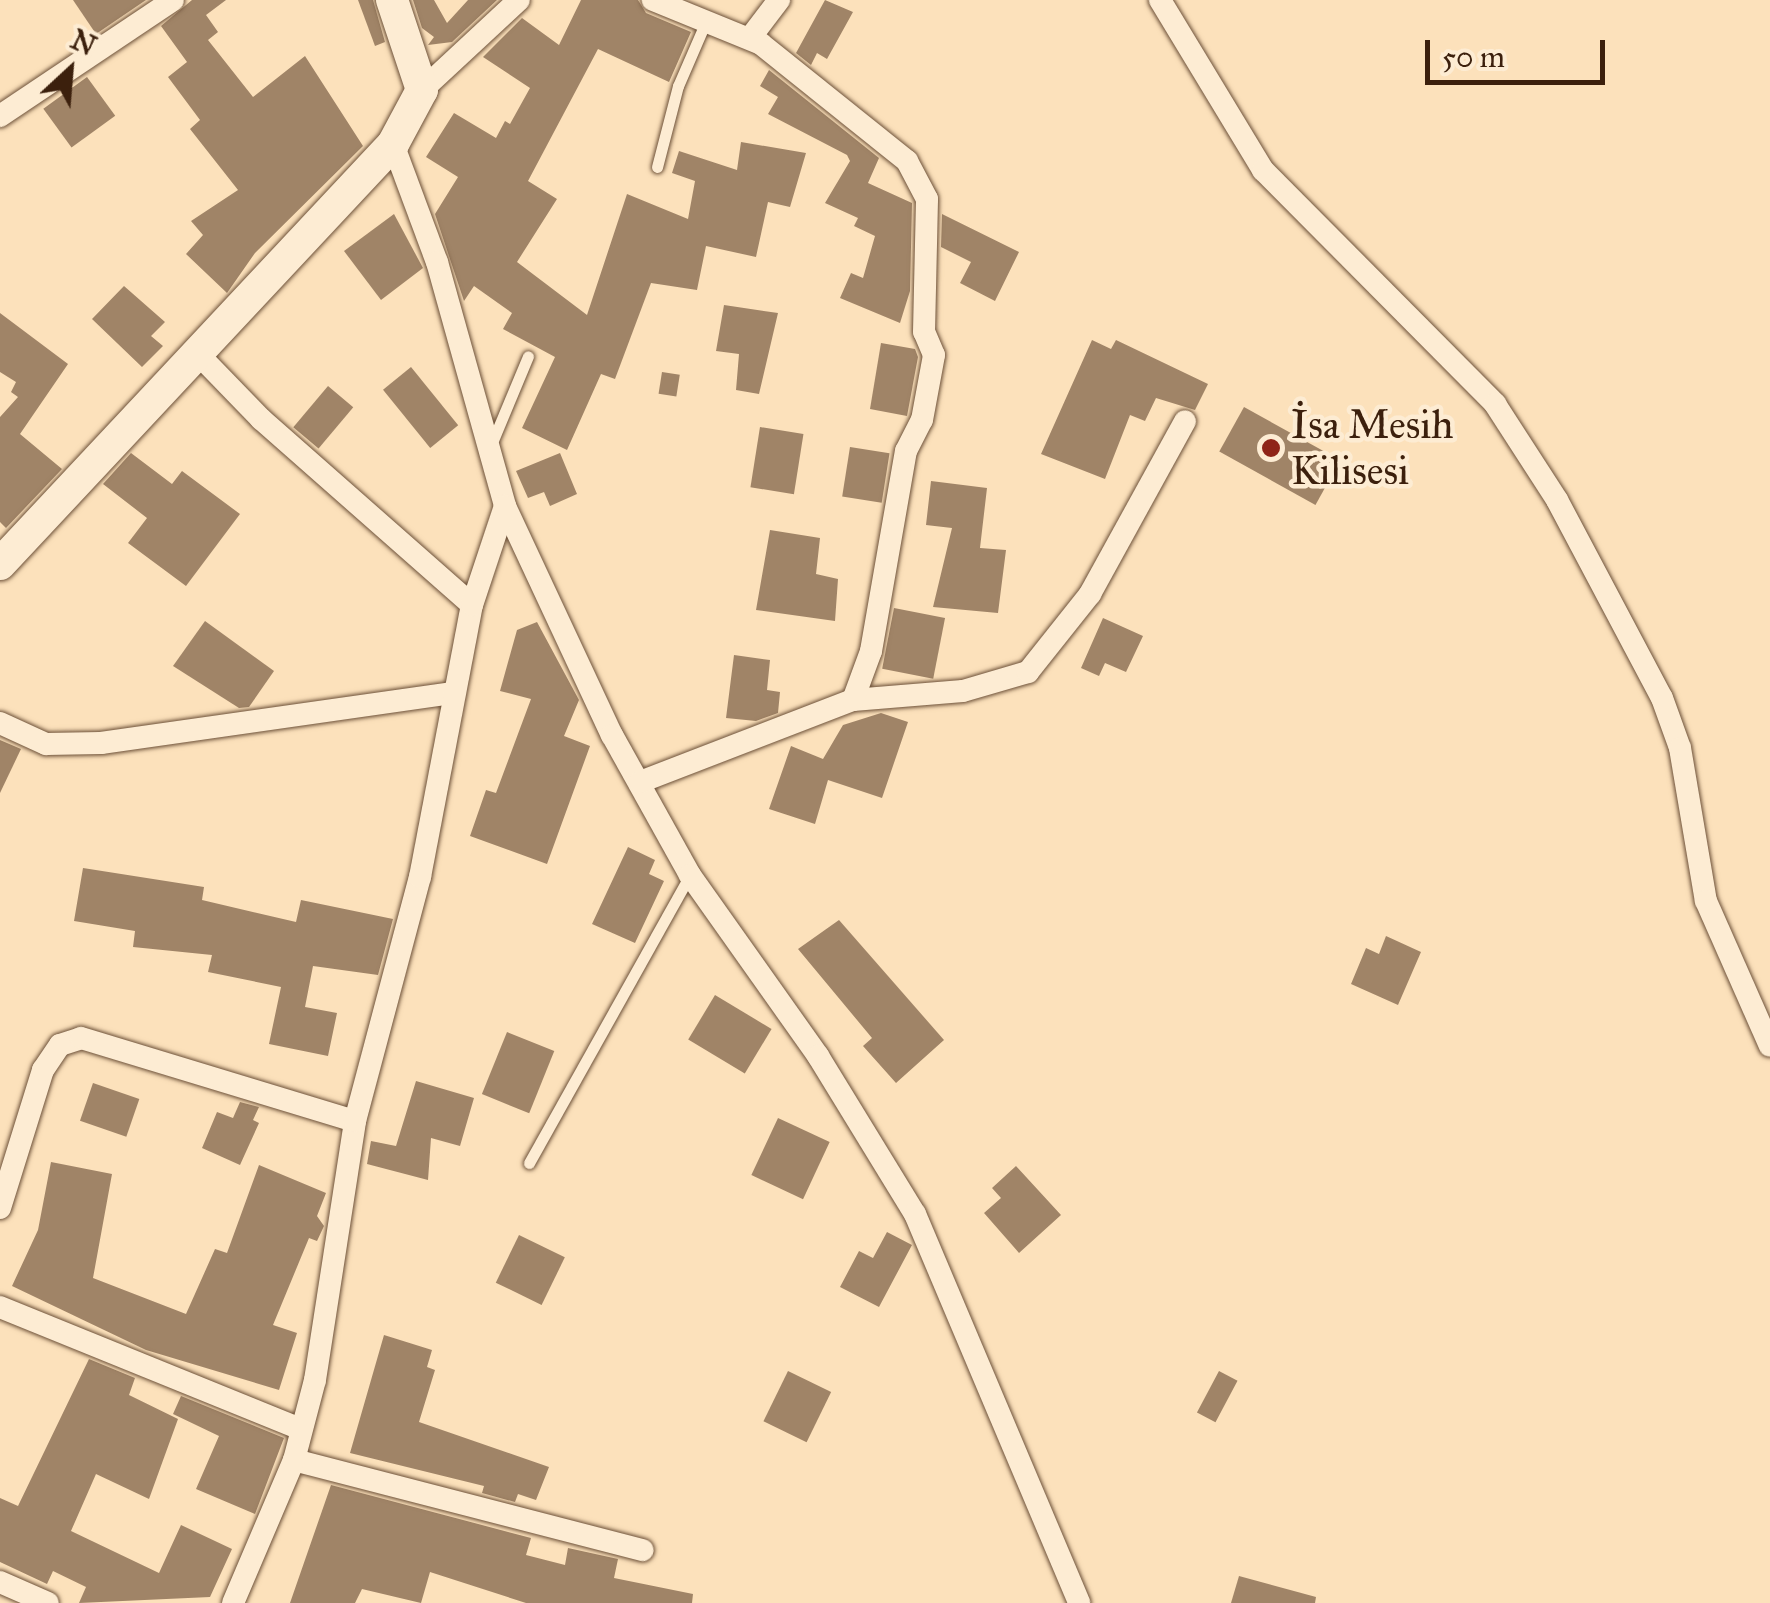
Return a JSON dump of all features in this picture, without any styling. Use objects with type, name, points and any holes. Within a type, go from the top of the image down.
[{"type":"street","points":[[0,116],[173,0]]},
{"type":"street","points":[[392,0],[422,90]]},
{"type":"street","points":[[0,564],[200,356],[393,144],[422,90],[519,0]]},
{"type":"street","points":[[654,0],[704,26],[750,38],[906,161],[927,199],[924,332],[934,355],[922,420],[906,451],[871,651],[853,700]]},
{"type":"street","points":[[750,38],[779,0]]},
{"type":"street","points":[[1160,0],[1263,170],[1495,404],[1557,500],[1662,698],[1680,748],[1706,901],[1770,1046]]},
{"type":"street","points":[[393,144],[437,262],[504,506],[690,875],[818,1056],[915,1214],[1080,1603]]},
{"type":"street","points":[[200,356],[261,419],[472,605]]},
{"type":"street","points":[[640,782],[853,700],[963,691],[1028,672],[1090,594],[1185,421]]},
{"type":"street","points":[[233,1603],[294,1460],[355,1121],[420,877],[451,694],[472,605],[504,506]]},
{"type":"street","points":[[0,724],[46,744],[101,743],[451,694]]},
{"type":"street","points":[[0,1208],[43,1070],[60,1045],[81,1038],[355,1121]]},
{"type":"street","points":[[0,1307],[301,1429]]},
{"type":"street","points":[[294,1460],[643,1550]]},
{"type":"street","points":[[0,1582],[48,1603]]},
{"type":"lane","points":[[657,167],[678,86],[704,26]]},
{"type":"lane","points":[[489,449],[528,356]]},
{"type":"lane","points":[[530,1163],[690,875]]},
{"type":"building","points":[[73,0],[146,0],[96,34]]},
{"type":"building","points":[[192,0],[226,0],[206,15],[218,32],[208,40],[253,97],[305,56],[363,146],[255,253],[227,293],[186,254],[203,235],[191,221],[238,190],[190,129],[200,120],[168,77],[187,62],[161,26]]},
{"type":"building","points":[[358,0],[373,0],[385,42],[375,46]]},
{"type":"building","points":[[413,0],[434,0],[447,23],[468,0],[497,0],[452,42],[428,45],[434,37],[422,28]]},
{"type":"building","points":[[581,0],[638,0],[646,13],[691,32],[669,82],[598,49],[528,181],[557,199],[517,262],[587,315],[627,194],[688,219],[695,181],[672,173],[679,151],[737,170],[741,142],[806,153],[790,207],[768,202],[756,257],[706,246],[697,290],[651,283],[615,379],[601,374],[567,450],[522,428],[555,357],[503,329],[512,313],[474,286],[464,301],[435,214],[458,177],[426,157],[454,113],[496,138],[505,121],[510,124],[530,88],[483,57],[522,18],[559,45]]},
{"type":"building","points":[[825,0],[853,12],[827,59],[817,53],[811,65],[796,53]]},
{"type":"building","points":[[769,70],[879,158],[868,183],[912,203],[910,291],[900,323],[840,298],[851,273],[863,278],[875,236],[854,226],[858,218],[825,203],[850,161],[847,155],[768,114],[778,97],[760,86]]},
{"type":"building","points":[[87,77],[115,116],[72,148],[43,109]]},
{"type":"building","points":[[394,214],[423,268],[381,300],[344,251]]},
{"type":"building","points":[[942,214],[1019,252],[995,301],[960,283],[971,262],[941,247]]},
{"type":"building","points":[[124,286],[165,322],[151,336],[163,346],[142,367],[92,319]]},
{"type":"building","points":[[724,305],[778,313],[759,394],[736,390],[739,354],[716,351]]},
{"type":"building","points":[[0,313],[68,364],[20,434],[62,469],[6,528],[0,522],[0,417],[18,397],[11,392],[16,382],[0,372]]},
{"type":"building","points":[[1092,340],[1111,349],[1116,340],[1208,384],[1195,410],[1156,398],[1145,421],[1130,415],[1105,479],[1041,454]]},
{"type":"building","points":[[881,343],[915,349],[918,357],[907,416],[870,409]]},
{"type":"building","points":[[411,367],[458,425],[430,448],[383,390]]},
{"type":"building","points":[[662,372],[680,375],[676,397],[659,394]]},
{"type":"building","points":[[328,386],[353,407],[319,449],[293,427]]},
{"type":"building","points":[[1244,407],[1340,460],[1315,505],[1219,452]]},
{"type":"building","points":[[760,427],[803,434],[794,494],[750,487]]},
{"type":"building","points":[[850,447],[890,453],[882,503],[842,496]]},
{"type":"building","points":[[131,453],[172,484],[182,471],[240,514],[186,586],[128,543],[147,518],[103,484]]},
{"type":"building","points":[[560,453],[577,494],[550,506],[544,492],[528,498],[516,471]]},
{"type":"building","points":[[931,481],[987,488],[980,548],[1006,550],[998,613],[933,607],[952,528],[926,525]]},
{"type":"building","points":[[770,530],[820,538],[816,574],[838,579],[835,621],[756,610]]},
{"type":"building","points":[[894,608],[945,618],[933,679],[882,669]]},
{"type":"building","points":[[1103,618],[1143,636],[1126,672],[1105,663],[1099,676],[1081,668]]},
{"type":"building","points":[[205,621],[274,671],[249,707],[239,708],[173,666]]},
{"type":"building","points":[[537,622],[579,700],[564,736],[590,746],[547,864],[470,836],[486,790],[496,793],[531,699],[500,691],[517,630]]},
{"type":"building","points":[[734,655],[770,660],[767,690],[780,692],[778,713],[756,721],[726,718]]},
{"type":"building","points":[[881,713],[908,722],[882,798],[828,780],[815,824],[769,809],[791,746],[823,759],[843,725]]},
{"type":"building","points":[[0,740],[21,749],[0,793]]},
{"type":"building","points":[[628,847],[655,860],[649,874],[664,881],[635,943],[592,924]]},
{"type":"building","points":[[83,868],[204,887],[202,900],[296,922],[301,900],[393,919],[378,975],[313,966],[305,1007],[337,1013],[328,1056],[269,1044],[281,987],[208,972],[212,955],[133,947],[135,931],[74,921]]},
{"type":"building","points":[[839,920],[944,1040],[896,1083],[863,1046],[872,1038],[798,949]]},
{"type":"building","points":[[1386,936],[1421,952],[1398,1005],[1351,984],[1366,948],[1379,954]]},
{"type":"building","points":[[715,995],[772,1029],[745,1074],[688,1040]]},
{"type":"building","points":[[507,1032],[554,1051],[529,1113],[482,1094]]},
{"type":"building","points":[[416,1081],[474,1098],[460,1146],[431,1138],[428,1180],[367,1164],[371,1141],[396,1146]]},
{"type":"building","points":[[93,1083],[139,1099],[126,1137],[80,1121]]},
{"type":"building","points":[[240,1102],[259,1107],[253,1120],[259,1123],[240,1165],[202,1148],[217,1112],[233,1118]]},
{"type":"building","points":[[778,1118],[830,1142],[803,1199],[751,1175]]},
{"type":"building","points":[[51,1162],[112,1174],[93,1278],[186,1314],[215,1249],[227,1253],[259,1165],[326,1193],[317,1216],[324,1226],[317,1241],[309,1238],[273,1325],[297,1333],[279,1390],[146,1350],[12,1286],[38,1230]]},
{"type":"building","points":[[1016,1166],[1061,1215],[1019,1253],[984,1213],[1001,1198],[992,1188]]},
{"type":"building","points":[[887,1232],[912,1245],[879,1307],[840,1287],[859,1251],[873,1258]]},
{"type":"building","points":[[519,1235],[565,1257],[542,1305],[496,1283]]},
{"type":"building","points":[[384,1335],[432,1350],[427,1367],[435,1370],[419,1422],[549,1467],[536,1500],[518,1494],[515,1502],[482,1493],[484,1486],[350,1453]]},
{"type":"building","points":[[89,1359],[135,1378],[129,1395],[178,1419],[149,1499],[96,1474],[71,1531],[159,1573],[181,1525],[232,1549],[210,1597],[79,1603],[86,1587],[53,1571],[47,1584],[0,1562],[0,1498],[18,1506]]},
{"type":"building","points":[[788,1371],[831,1392],[807,1442],[763,1421]]},
{"type":"building","points":[[1219,1371],[1238,1381],[1215,1422],[1197,1412]]},
{"type":"building","points":[[181,1396],[284,1438],[255,1514],[196,1489],[219,1436],[173,1414]]},
{"type":"building","points":[[331,1485],[531,1538],[526,1555],[565,1565],[568,1548],[618,1559],[614,1578],[693,1594],[692,1603],[526,1603],[430,1572],[421,1603],[362,1589],[355,1603],[290,1603]]},
{"type":"building","points":[[1239,1576],[1316,1597],[1315,1603],[1231,1603]]},
{"type":"place","name":"İsa Mesih Kilisesi","points":[[1271,448]]}]
